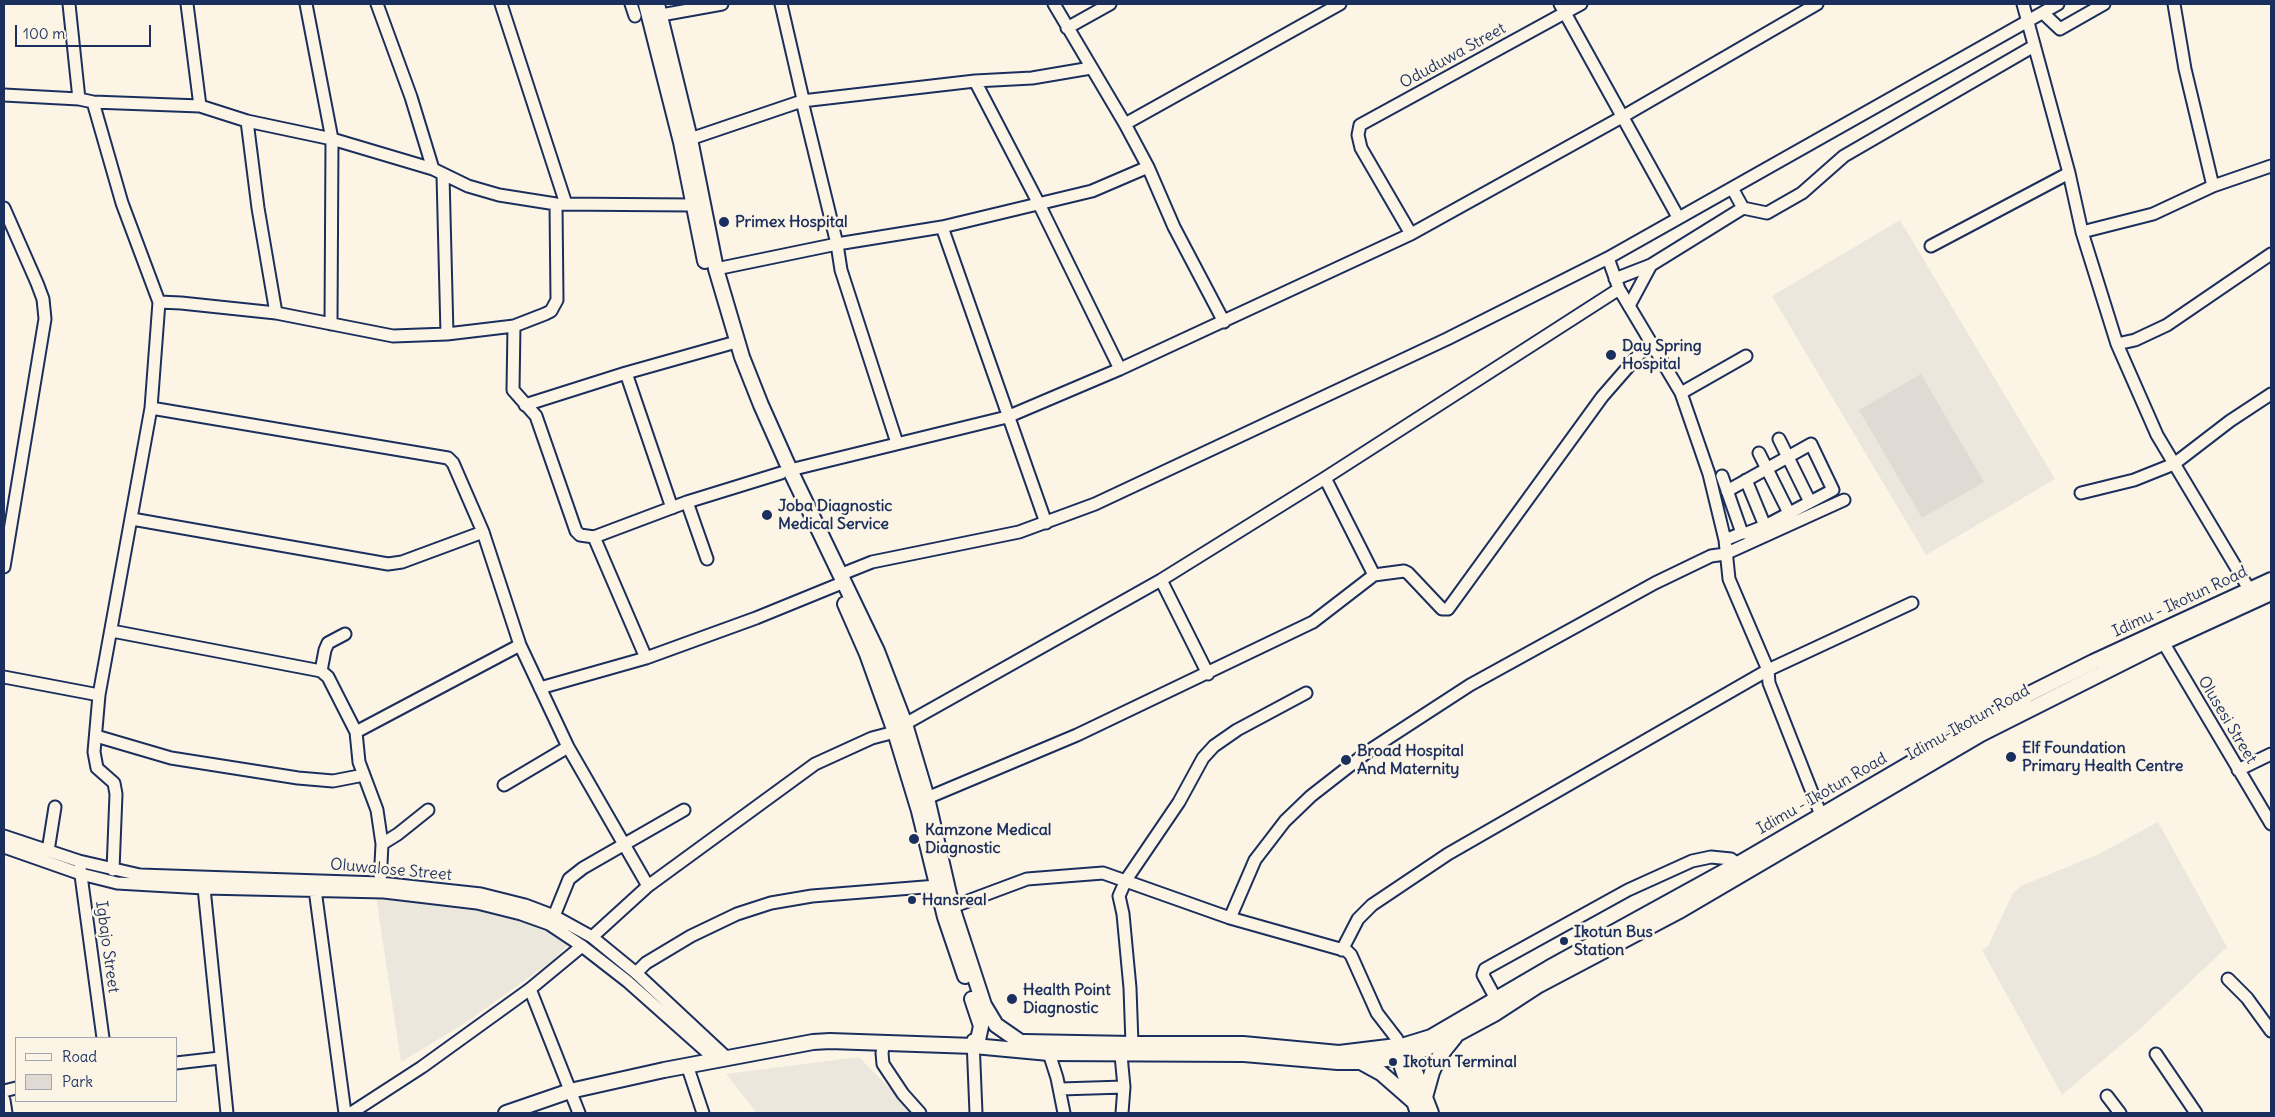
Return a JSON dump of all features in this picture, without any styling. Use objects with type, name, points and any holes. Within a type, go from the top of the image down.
[{"type":"main road","points":[[646,4],[681,142],[708,277],[729,344],[785,471],[839,579],[867,654],[900,728],[927,798],[952,906],[984,1005],[996,1025],[1019,1041]]},
{"type":"main road","points":[[659,10],[690,139],[716,269],[747,382]]},
{"type":"main road","name":"Idimu - Ikotun Road","points":[[2160,637],[2249,589],[2271,580]]},
{"type":"main road","name":"Idimu-Ikotun Road","points":[[1401,1049],[1430,1048],[1457,1034],[1496,1013],[1539,985],[1680,910],[1849,805],[2160,637],[2271,593]]},
{"type":"main road","points":[[900,728],[945,917],[983,1041]]},
{"type":"main road","name":"Idimu - Ikotun Road","points":[[1401,1049],[1442,1032],[1549,968],[1738,864],[1821,815],[1849,805]]},
{"type":"main road","points":[[983,1041],[996,1025]]},
{"type":"main road","points":[[1419,1104],[1439,1057],[1457,1034]]},
{"type":"main road","points":[[506,1113],[570,1091],[720,1058],[830,1037],[983,1041],[1049,1053],[1121,1055],[1236,1054],[1311,1061],[1361,1062],[1401,1049]]},
{"type":"main road","points":[[720,1058],[812,1042],[1019,1041],[1243,1044],[1339,1053],[1401,1049]]},
{"type":"main road","points":[[1401,1049],[1419,1104]]},
{"type":"main road","points":[[1361,1062],[1381,1073],[1431,1113]]},
{"type":"street","points":[[69,4],[79,99]]},
{"type":"street","points":[[187,4],[200,106]]},
{"type":"street","points":[[306,4],[332,138],[332,324]]},
{"type":"street","points":[[377,4],[411,97],[433,168]]},
{"type":"street","points":[[159,302],[276,313],[394,336],[447,334],[514,326],[551,311],[557,300],[561,204],[501,4]]},
{"type":"street","points":[[630,4],[635,16]]},
{"type":"street","points":[[659,10],[722,4]]},
{"type":"street","points":[[781,4],[837,244],[841,270],[897,443]]},
{"type":"street","points":[[1054,4],[1125,124],[1148,167],[1174,227],[1224,322]]},
{"type":"street","points":[[1068,28],[1110,4]]},
{"type":"street","points":[[1125,124],[1340,4]]},
{"type":"street","name":"Oduduwa Street","points":[[1411,234],[1361,148],[1358,135],[1360,126],[1563,8],[1581,4]]},
{"type":"street","points":[[514,326],[512,385],[515,394],[533,412],[539,422],[576,531],[580,535],[594,537],[687,502],[785,471],[1007,417],[1120,368],[1224,322],[1411,234],[1622,117],[1817,4]]},
{"type":"street","points":[[2023,4],[2069,173],[2082,232],[2117,344],[2157,435],[2249,589]]},
{"type":"street","points":[[540,688],[646,658],[756,618],[872,562],[1019,532],[1095,504],[1429,348],[1608,258],[2058,4]]},
{"type":"street","points":[[2043,13],[2060,29],[2104,4]]},
{"type":"street","points":[[2174,4],[2185,70],[2213,186]]},
{"type":"street","points":[[1563,8],[1678,217]]},
{"type":"street","points":[[592,937],[648,886],[815,764],[872,738],[900,728],[1161,580],[1324,478],[1617,284],[1743,208],[1767,213],[1802,192],[1844,156],[2034,46]]},
{"type":"street","points":[[690,139],[802,98],[975,81],[1032,78],[1091,68]]},
{"type":"street","points":[[975,81],[1039,204],[1120,368]]},
{"type":"street","points":[[4,95],[79,99],[93,102],[200,106],[247,121],[332,138],[433,168],[468,186],[499,195],[561,204],[693,205]]},
{"type":"street","points":[[93,102],[122,203],[159,302],[151,408],[112,632],[99,695],[94,752],[97,768],[114,783],[116,794],[113,870]]},
{"type":"street","points":[[247,121],[258,208],[276,313]]},
{"type":"street","points":[[2082,232],[2153,214],[2213,186],[2271,166]]},
{"type":"street","points":[[716,269],[837,244],[942,227],[1092,191],[1148,167]]},
{"type":"street","points":[[1930,246],[2069,173]]},
{"type":"street","points":[[443,174],[447,334]]},
{"type":"street","points":[[1732,188],[1743,208]]},
{"type":"street","points":[[4,208],[43,299],[45,319],[4,567]]},
{"type":"street","points":[[942,227],[1007,417],[1046,522]]},
{"type":"street","points":[[2117,344],[2135,340],[2167,325],[2271,254]]},
{"type":"street","points":[[1608,258],[1617,284],[1649,344],[1680,393],[1709,474],[1725,540],[1729,579],[1768,670],[1769,683],[1821,815]]},
{"type":"street","points":[[1629,306],[1651,265]]},
{"type":"street","points":[[525,406],[626,373],[729,344]]},
{"type":"street","points":[[927,798],[1077,735],[1208,674],[1312,622],[1374,575],[1404,571],[1442,609],[1448,609],[1602,397],[1649,344]]},
{"type":"street","points":[[1680,393],[1746,356]]},
{"type":"street","points":[[626,373],[672,508]]},
{"type":"street","points":[[2081,493],[2134,480],[2174,464],[2230,421],[2271,394]]},
{"type":"street","points":[[151,408],[448,458],[453,463],[483,532],[520,645],[540,688],[568,747],[648,886]]},
{"type":"street","points":[[1779,439],[1810,502]]},
{"type":"street","points":[[1725,540],[1765,526],[1833,490],[1811,444],[1727,491]]},
{"type":"street","points":[[1759,453],[1789,514]]},
{"type":"street","points":[[1722,476],[1742,533]]},
{"type":"street","points":[[1324,478],[1374,575]]},
{"type":"street","points":[[1746,480],[1765,526]]},
{"type":"street","points":[[1230,918],[1254,860],[1285,821],[1311,796],[1370,750],[1470,685],[1655,582],[1711,556],[1725,554],[1844,500]]},
{"type":"street","points":[[687,502],[707,559]]},
{"type":"street","points":[[132,519],[388,564],[402,562],[483,532]]},
{"type":"street","points":[[594,537],[646,658]]},
{"type":"street","points":[[1161,580],[1208,674]]},
{"type":"street","points":[[1342,950],[1358,919],[1372,905],[1433,864],[1768,670],[1912,603]]},
{"type":"street","points":[[112,632],[321,671],[328,677],[356,732],[360,762],[377,810],[382,844],[380,883]]},
{"type":"street","points":[[321,671],[328,643],[345,634]]},
{"type":"street","name":"Olusesi Street","points":[[2160,637],[2271,824]]},
{"type":"street","points":[[356,732],[520,645]]},
{"type":"street","points":[[4,677],[99,695]]},
{"type":"street","points":[[1132,1044],[1130,988],[1123,914],[1119,896],[1126,880],[1180,802],[1203,758],[1214,746],[1237,730],[1306,693]]},
{"type":"street","points":[[96,736],[171,758],[298,778],[332,781],[364,775]]},
{"type":"street","points":[[504,785],[568,747]]},
{"type":"street","points":[[2238,770],[2271,754]]},
{"type":"street","points":[[48,851],[55,807]]},
{"type":"street","points":[[382,844],[428,810]]},
{"type":"street","points":[[554,916],[569,879],[582,868],[684,810]]},
{"type":"street","name":"Oluwalose Street","points":[[4,836],[79,861],[147,876],[315,885],[384,892],[477,903],[521,914],[549,924],[582,946],[627,980],[720,1058]]},
{"type":"street","name":"Oluwalose Street","points":[[4,847],[81,874],[117,883],[204,888],[380,883],[481,894],[525,905],[554,916],[592,937],[636,973],[720,1058]]},
{"type":"street","points":[[1496,999],[1483,976],[1485,969],[1628,890],[1692,860],[1710,857],[1731,859],[1738,864]]},
{"type":"street","name":"Igbajo Street","points":[[79,861],[103,1037]]},
{"type":"street","points":[[952,906],[1027,879],[1103,873],[1126,880],[1230,918],[1342,950],[1351,955],[1377,1013],[1401,1049]]},
{"type":"street","points":[[315,885],[346,1113]]},
{"type":"street","points":[[636,973],[646,963],[691,936],[737,914],[770,903],[812,896],[937,886]]},
{"type":"street","points":[[204,888],[227,1113]]},
{"type":"street","points":[[351,1113],[422,1067],[530,989],[582,946]]},
{"type":"street","points":[[2228,979],[2247,998],[2271,1031]]},
{"type":"street","points":[[530,989],[579,1113]]},
{"type":"street","points":[[976,1113],[983,1041]]},
{"type":"street","points":[[884,1043],[882,1053],[883,1064],[903,1094],[920,1113]]},
{"type":"street","points":[[1049,1053],[1060,1089],[1064,1113]]},
{"type":"street","points":[[2156,1054],[2196,1113]]},
{"type":"street","points":[[1121,1055],[1124,1087],[1122,1113]]},
{"type":"street","points":[[178,1063],[220,1058]]},
{"type":"street","points":[[693,1064],[703,1113]]},
{"type":"street","points":[[1060,1089],[1124,1087]]},
{"type":"street","points":[[2107,1096],[2120,1113]]},
{"type":"street","points":[[4,1100],[6,1113]]},
{"type":"shaded area","points":[[1900,220],[2055,479],[1926,555],[1772,296]]},
{"type":"shaded area","points":[[2158,822],[2227,947],[2141,1028],[2062,1095],[1982,950],[1988,946],[2013,893],[2021,886],[2099,854]]},
{"type":"shaded area","points":[[376,896],[471,906],[530,921],[569,944],[552,961],[465,1023],[401,1062]]},
{"type":"shaded area","points":[[859,1057],[914,1113],[757,1113],[726,1074]]},
{"type":"green space","points":[[1921,374],[1984,482],[1922,518],[1859,410]]},
{"type":"place","name":"Primex Hospital","points":[[724,222]]},
{"type":"place","name":"Day Spring Hospital","points":[[1611,355]]},
{"type":"place","name":"Joba Diagnostic Medical Service","points":[[767,515]]},
{"type":"place","name":"Elf Foundation Primary Health Centre","points":[[2011,757]]},
{"type":"place","name":"Broad Hospital And Maternity","points":[[1346,760]]},
{"type":"place","name":"Kamzone Medical Diagnostic","points":[[914,839]]},
{"type":"place","name":"Hansreal","points":[[912,900]]},
{"type":"place","name":"Ikotun Bus Station","points":[[1564,941]]},
{"type":"place","name":"Health Point Diagnostic","points":[[1012,999]]},
{"type":"place","name":"Ikotun Terminal","points":[[1393,1062]]}]
